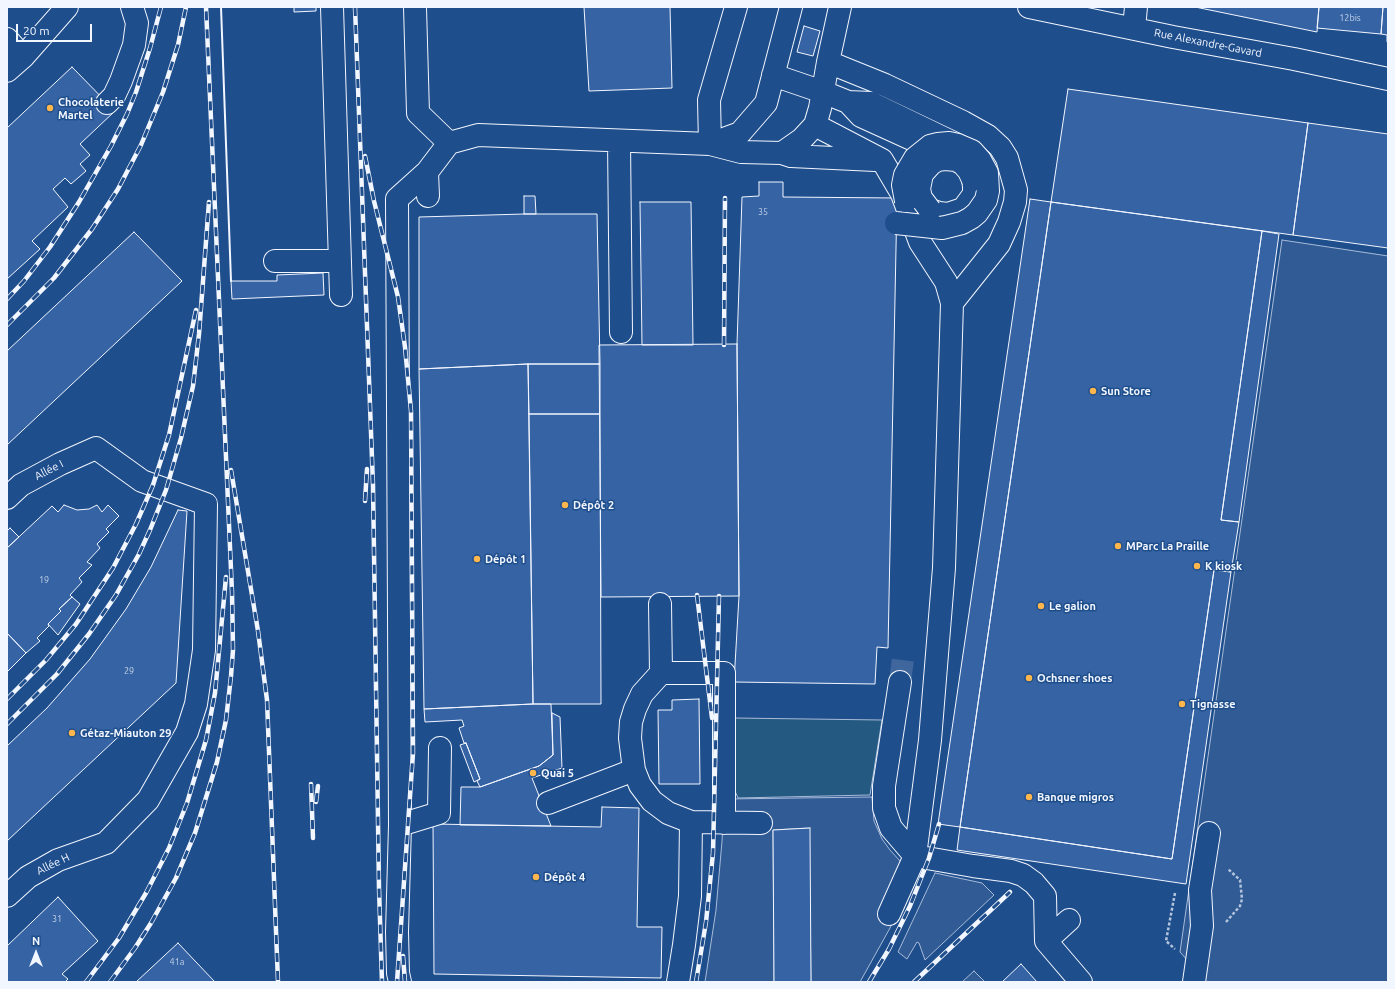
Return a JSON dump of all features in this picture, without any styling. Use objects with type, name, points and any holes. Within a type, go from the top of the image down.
[{"type":"street","points":[[7,71],[23,57],[67,7]]},
{"type":"street","points":[[107,102],[114,96],[122,81],[134,45],[137,23],[132,7]]},
{"type":"street","points":[[332,7],[341,295]]},
{"type":"street","points":[[415,7],[418,113],[449,143]]},
{"type":"street","points":[[710,144],[709,100],[736,7]]},
{"type":"street","points":[[710,144],[740,132],[766,103],[791,7]]},
{"type":"street","points":[[782,153],[802,139],[815,125],[820,108],[840,7]]},
{"type":"street","name":"Rue Alexandre-Gavard","points":[[1029,7],[1388,79]]},
{"type":"street","points":[[1134,28],[1136,7]]},
{"type":"street","points":[[7,39],[23,57]]},
{"type":"street","points":[[828,62],[885,85],[963,122],[988,136],[1000,147],[1007,158],[1016,190],[1015,202],[1009,222],[999,244],[952,303]]},
{"type":"street","points":[[773,75],[848,102],[861,116],[895,123],[950,140],[962,146],[968,150],[974,153],[983,160],[989,170],[993,181],[993,193],[988,206],[981,217],[964,228],[954,230],[944,229],[934,227],[928,225],[922,222],[912,211],[906,201],[903,185],[905,175],[912,162],[921,152],[930,146],[949,143],[958,145],[965,148],[972,151],[976,156],[980,160],[986,173],[988,191],[986,200],[982,207],[971,218],[962,224],[942,228],[934,227],[927,226],[904,224],[896,216]]},
{"type":"street","points":[[815,125],[882,160],[902,194],[920,242],[946,282],[952,303],[944,568],[930,740],[915,856],[889,914]]},
{"type":"street","points":[[400,982],[398,973],[396,932],[400,825],[397,199],[427,172],[449,143],[478,135],[710,144],[742,152],[782,153],[791,156],[882,160]]},
{"type":"street","points":[[619,141],[621,332]]},
{"type":"street","points":[[427,172],[428,196]]},
{"type":"street","points":[[275,261],[340,261]]},
{"type":"street","name":"Allée I","points":[[7,498],[21,485],[60,464],[96,448],[142,481],[206,504],[204,650],[196,704],[187,732],[148,800],[106,843]]},
{"type":"street","points":[[660,604],[661,673],[642,694],[631,722],[630,738],[634,770],[640,785],[652,800],[668,813],[691,822],[761,823]]},
{"type":"street","points":[[661,673],[724,673],[724,823]]},
{"type":"street","points":[[900,682],[884,786],[884,808],[891,828],[915,856],[1011,871],[1023,875],[1034,883],[1045,896],[1046,941],[1081,982]]},
{"type":"street","points":[[400,825],[439,813],[440,748]]},
{"type":"street","points":[[548,804],[634,770]]},
{"type":"street","points":[[678,982],[690,896],[691,822]]},
{"type":"street","points":[[1194,982],[1202,926],[1200,890],[1209,833]]},
{"type":"street","name":"Allée H","points":[[7,896],[28,877],[58,860],[106,843]]},
{"type":"street","points":[[1046,941],[1069,920]]},
{"type":"shaded area","points":[[1282,240],[1388,256],[1388,982],[1207,982],[1180,952]]},
{"type":"shaded area","points":[[734,718],[882,720],[870,795],[738,798],[731,782]]},
{"type":"shaded area","points":[[872,797],[874,821],[882,839],[900,861],[916,870],[890,928],[860,982],[811,982],[809,828],[773,830],[774,982],[705,982],[716,910],[724,799]]},
{"type":"shaded area","points":[[935,873],[982,883],[994,895],[925,960],[919,943],[917,942],[907,959],[898,952]]},
{"type":"shaded area","points":[[974,971],[985,982],[962,982]]},
{"type":"building","points":[[294,7],[316,7],[316,11],[294,12]]},
{"type":"building","points":[[584,7],[670,7],[672,88],[589,91]]},
{"type":"building","points":[[1195,7],[1319,7],[1317,32]]},
{"type":"building","points":[[1319,7],[1383,7],[1381,34],[1317,28]]},
{"type":"building","points":[[1383,7],[1388,7],[1388,43],[1387,35],[1381,34]]},
{"type":"building","points":[[804,26],[820,31],[813,56],[797,52]]},
{"type":"building","points":[[72,67],[115,111],[80,144],[90,155],[80,164],[86,171],[71,184],[65,178],[53,189],[68,207],[32,241],[40,249],[7,279],[7,128]]},
{"type":"building","points":[[1068,89],[1308,123],[1293,235],[1051,202]]},
{"type":"building","points":[[1308,123],[1388,134],[1388,248],[1293,235]]},
{"type":"building","points":[[759,182],[783,182],[783,197],[897,198],[888,648],[877,647],[875,684],[734,682],[739,596],[737,344],[742,197],[759,196]]},
{"type":"building","points":[[524,196],[535,196],[536,214],[524,214]]},
{"type":"building","points":[[1030,199],[1051,202],[960,827],[938,824]]},
{"type":"building","points":[[640,202],[691,202],[693,345],[642,345]]},
{"type":"building","name":"MParc La Praille","points":[[1051,202],[1262,231],[1221,520],[1239,522],[1231,572],[1214,570],[1172,859],[960,827]]},
{"type":"building","points":[[524,214],[597,214],[600,364],[528,364],[419,369],[419,217]]},
{"type":"building","points":[[1262,231],[1279,234],[1239,522],[1221,520]]},
{"type":"building","points":[[134,232],[182,281],[7,445],[7,351]]},
{"type":"building","points":[[323,273],[324,295],[232,299],[231,281],[277,281],[277,275]]},
{"type":"building","points":[[737,344],[739,596],[601,597],[599,345]]},
{"type":"building","name":"Dépôt 1","points":[[528,364],[533,704],[424,709],[419,369]]},
{"type":"building","points":[[528,364],[600,364],[600,414],[529,414]]},
{"type":"building","name":"Dépôt 2","points":[[529,414],[600,414],[601,704],[533,704]]},
{"type":"building","points":[[64,505],[77,510],[89,509],[97,505],[102,512],[108,505],[119,516],[106,529],[109,532],[97,544],[100,548],[87,562],[92,565],[79,578],[82,582],[70,595],[72,597],[59,609],[61,611],[37,638],[40,641],[26,653],[7,633],[7,548],[52,506],[58,512]]},
{"type":"building","points":[[178,510],[187,511],[176,683],[7,841],[7,746],[47,708],[90,659],[126,609],[151,567]]},
{"type":"building","points":[[10,528],[19,537],[7,548],[7,531]]},
{"type":"building","points":[[1214,570],[1231,572],[1186,884],[957,850],[960,827],[1172,859]]},
{"type":"building","points":[[72,597],[80,604],[58,635],[48,624],[61,611],[59,609]]},
{"type":"building","points":[[7,633],[26,653],[7,672]]},
{"type":"building","points":[[699,699],[700,784],[659,784],[658,710],[672,710],[672,700]]},
{"type":"building","points":[[551,704],[553,755],[539,766],[480,787],[477,781],[480,779],[459,728],[464,726],[462,720],[425,722],[424,709]]},
{"type":"building","name":"Quai 5","points":[[552,713],[560,717],[562,768],[532,778],[551,826],[460,825],[461,787],[480,787],[539,766],[553,755]]},
{"type":"building","points":[[466,743],[480,779],[474,782],[460,745]]},
{"type":"building","name":"Dépôt 4","points":[[602,807],[639,808],[637,927],[662,927],[661,978],[434,974],[433,824],[601,827]]},
{"type":"building","points":[[810,828],[811,982],[774,982],[773,830]]},
{"type":"building","points":[[58,897],[98,941],[62,974],[68,979],[65,982],[7,982],[7,946]]},
{"type":"building","points":[[178,943],[215,982],[136,982]]},
{"type":"building","points":[[1021,964],[1037,982],[1002,982]]},
{"type":"tunnel","points":[[900,682],[903,659]]},
{"type":"railway","points":[[7,299],[24,281],[50,247],[79,202],[111,146],[136,92],[161,7]]},
{"type":"railway","points":[[7,325],[54,278],[92,229],[118,189],[141,145],[163,92],[178,45],[186,7]]},
{"type":"railway","points":[[110,982],[151,923],[176,878],[195,833],[217,762],[226,720],[231,676],[233,650],[232,592],[206,7]]},
{"type":"railway","points":[[355,7],[373,485],[379,888],[382,982]]},
{"type":"railway","points":[[365,156],[374,201],[398,297],[405,347],[411,411],[413,753],[397,982]]},
{"type":"railway","points":[[724,345],[725,198]]},
{"type":"railway","points":[[7,724],[57,674],[89,634],[116,595],[139,554],[166,490],[181,438],[193,386],[199,334],[209,202]]},
{"type":"railway","points":[[7,699],[46,660],[76,624],[113,568],[136,524],[153,485],[169,435],[196,310]]},
{"type":"railway","points":[[365,501],[367,469]]},
{"type":"railway","points":[[231,470],[258,631],[267,700],[278,982]]},
{"type":"railway","points":[[86,982],[119,938],[146,893],[169,848],[187,803],[206,740],[215,693],[226,577]]},
{"type":"railway","points":[[697,595],[712,718]]},
{"type":"railway","points":[[696,982],[706,922],[713,853],[719,596]]},
{"type":"railway","points":[[311,784],[313,838]]},
{"type":"railway","points":[[316,802],[318,786]]},
{"type":"railway","points":[[869,982],[889,949],[910,906],[929,858],[939,824]]},
{"type":"railway","points":[[914,982],[1010,892]]},
{"type":"railway","points":[[403,956],[405,982]]},
{"type":"wall","points":[[221,7],[231,281]]},
{"type":"place","name":"Chocolaterie Martel","points":[[50,108]]},
{"type":"place","name":"Sun Store","points":[[1093,391]]},
{"type":"place","name":"Dépôt 2","points":[[565,505]]},
{"type":"place","name":"MParc La Praille","points":[[1118,546]]},
{"type":"place","name":"Dépôt 1","points":[[477,559]]},
{"type":"place","name":"K kiosk","points":[[1197,566]]},
{"type":"place","name":"Le galion","points":[[1041,606]]},
{"type":"place","name":"Ochsner shoes","points":[[1029,678]]},
{"type":"place","name":"Tignasse","points":[[1182,704]]},
{"type":"place","name":"Gétaz-Miauton 29","points":[[72,733]]},
{"type":"place","name":"Quai 5","points":[[533,773]]},
{"type":"place","name":"Banque migros","points":[[1029,797]]},
{"type":"place","name":"Dépôt 4","points":[[536,877]]}]
